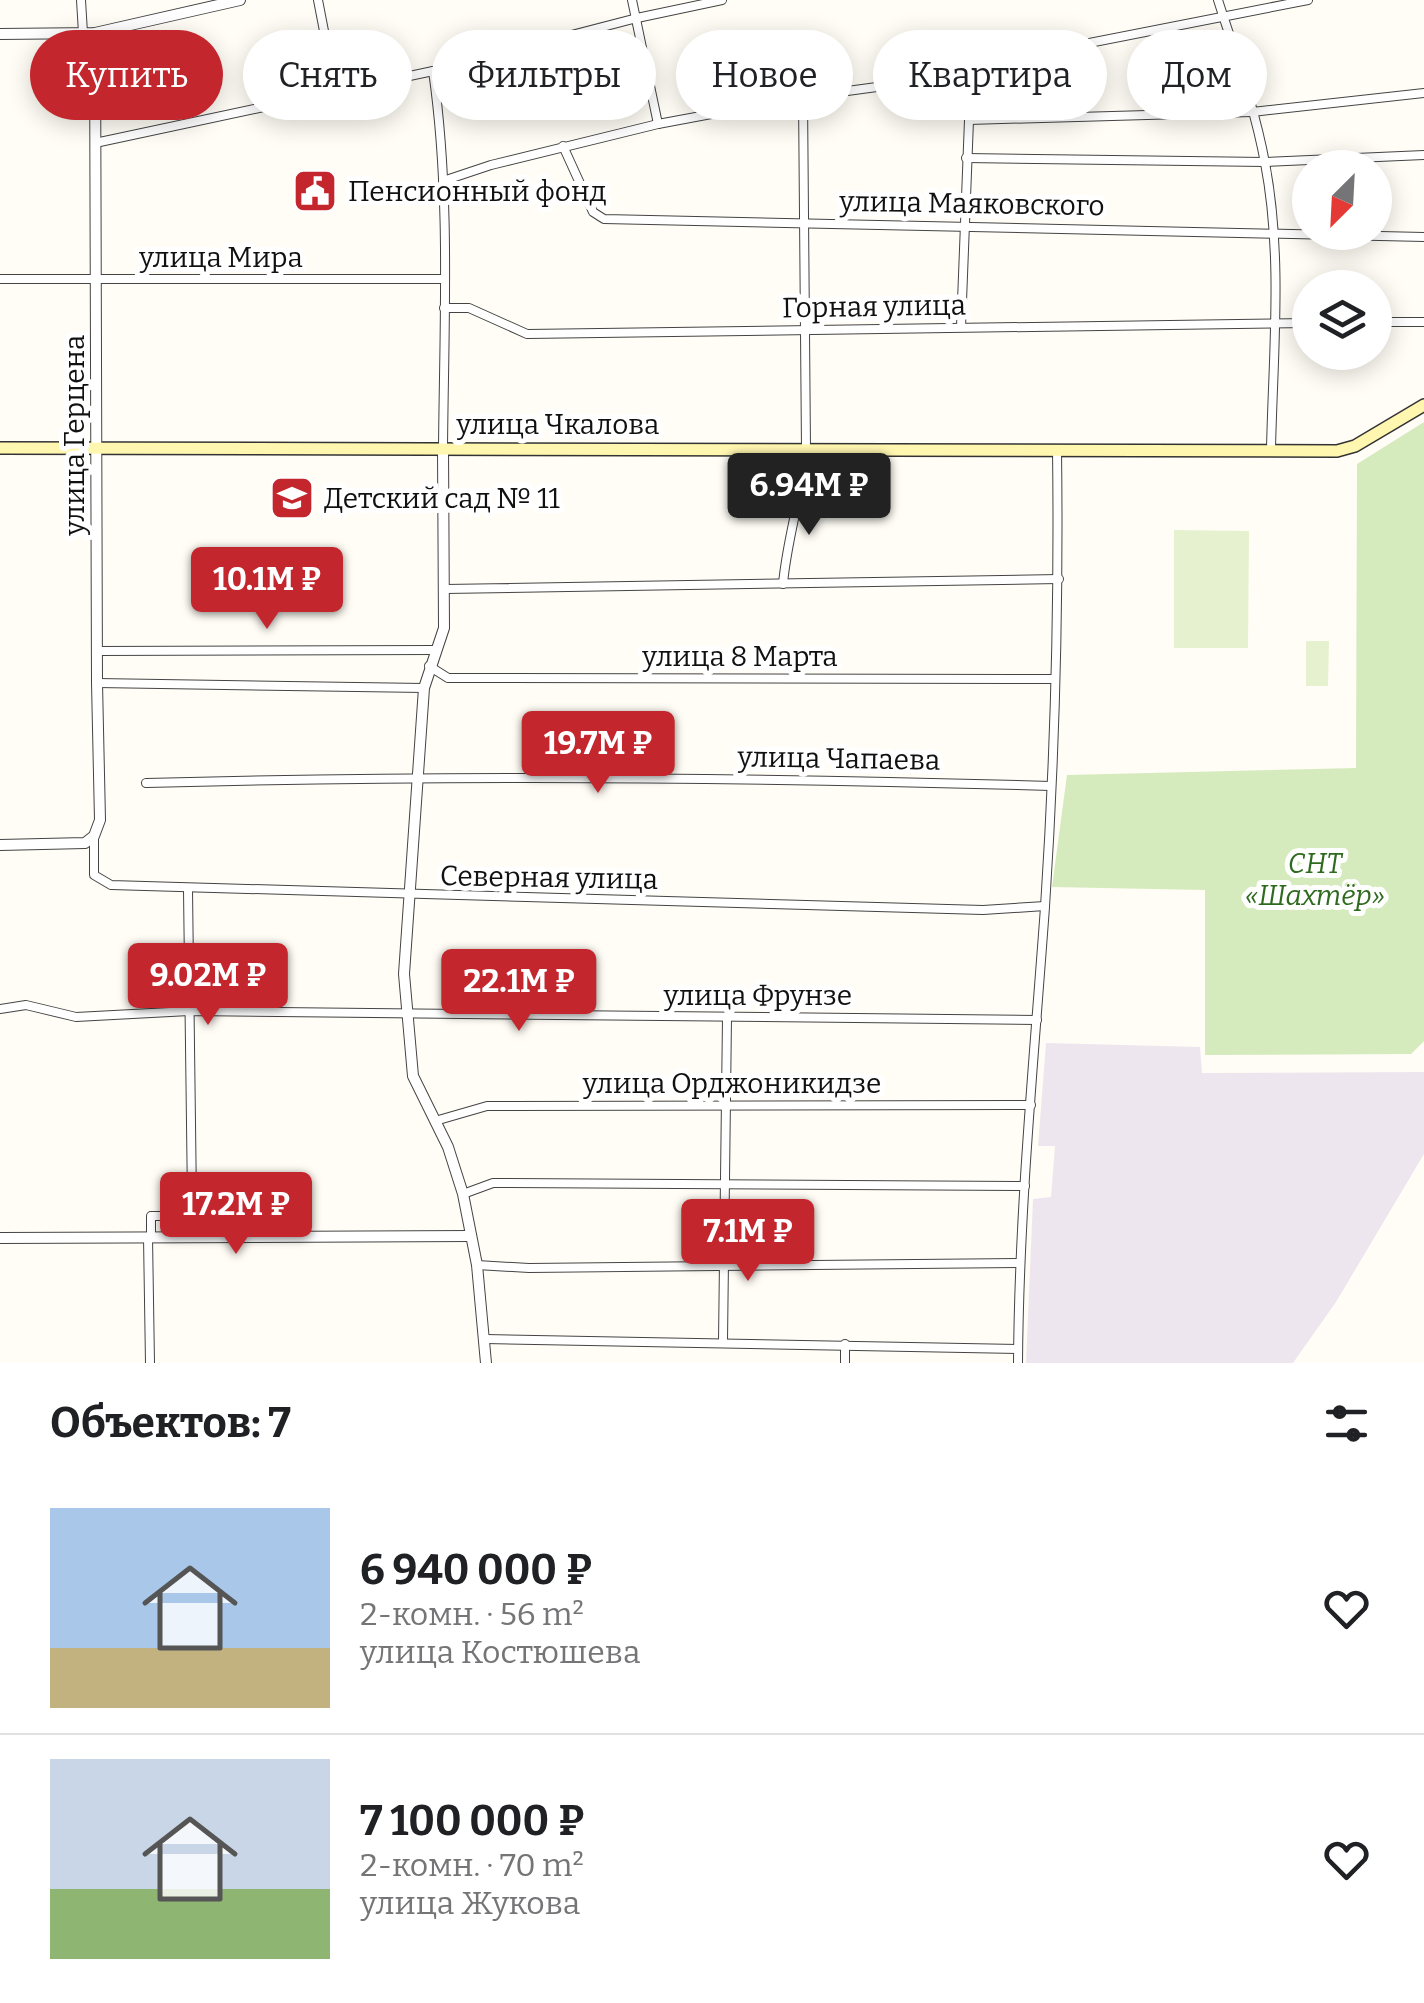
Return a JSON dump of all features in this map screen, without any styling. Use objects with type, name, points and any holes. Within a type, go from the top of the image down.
[{"type":"main road","name":"улица Чкалова","points":[[0,448],[1336,451],[1354,446],[1424,405]]},
{"type":"street","points":[[81,0],[88,30]]},
{"type":"street","points":[[103,30],[240,0]]},
{"type":"street","points":[[318,0],[324,30]]},
{"type":"street","points":[[632,0],[658,124]]},
{"type":"street","points":[[591,30],[722,0]]},
{"type":"street","points":[[1218,0],[1228,30]]},
{"type":"street","points":[[1107,40],[1308,0]]},
{"type":"street","points":[[0,34],[30,34]]},
{"type":"street","points":[[1267,110],[1424,94]]},
{"type":"street","points":[[95,142],[243,112]]},
{"type":"street","name":"улица Герцена","points":[[94,120],[100,820],[94,836]]},
{"type":"street","points":[[440,120],[444,181],[444,628],[424,688],[404,974],[413,1076],[463,1194],[477,1265],[486,1363]]},
{"type":"street","points":[[444,181],[563,146],[679,120]]},
{"type":"street","points":[[783,584],[785,558],[803,486],[806,449],[804,120]]},
{"type":"street","points":[[961,328],[969,120]]},
{"type":"street","points":[[1254,120],[1265,162],[1272,233],[1270,449]]},
{"type":"street","name":"улица Маяковского","points":[[563,146],[593,212],[604,219],[1424,237]]},
{"type":"street","points":[[966,158],[1265,162],[1424,155]]},
{"type":"street","name":"улица Мира","points":[[0,279],[443,279]]},
{"type":"street","name":"Горная улица","points":[[444,308],[469,308],[527,334],[1292,324]]},
{"type":"street","points":[[1392,322],[1424,322]]},
{"type":"street","points":[[1018,1363],[1020,1263],[1051,786],[1059,579],[1057,450]]},
{"type":"street","points":[[445,589],[1059,579]]},
{"type":"street","points":[[96,651],[437,650]]},
{"type":"street","name":"улица 8 Марта","points":[[430,666],[448,678],[1054,679]]},
{"type":"street","points":[[96,682],[424,688]]},
{"type":"street","name":"улица Чапаева","points":[[146,783],[418,776],[776,778],[1051,786]]},
{"type":"street","points":[[0,844],[85,843],[94,836]]},
{"type":"street","name":"Северная улица","points":[[94,836],[94,875],[110,885],[983,910],[1045,906]]},
{"type":"street","points":[[150,1363],[151,1216],[181,1216],[192,1201],[188,890]]},
{"type":"street","name":"улица Фрунзе","points":[[0,1009],[26,1006],[76,1016],[190,1011],[1037,1020]]},
{"type":"street","points":[[723,1342],[727,1016]]},
{"type":"street","name":"улица Орджоникидзе","points":[[435,1121],[487,1106],[1032,1105]]},
{"type":"street","points":[[463,1194],[493,1183],[1025,1186]]},
{"type":"street","points":[[0,1238],[471,1236]]},
{"type":"street","points":[[477,1265],[530,1268],[1020,1263]]},
{"type":"street","points":[[485,1340],[1018,1349]]},
{"type":"street","points":[[845,1344],[845,1363]]},
{"type":"shaded area","points":[[1046,1043],[1200,1047],[1202,1073],[1424,1072],[1424,1154],[1336,1302],[1293,1363],[1026,1363],[1033,1199],[1051,1197],[1055,1146],[1038,1146]]},
{"type":"green space","name":"СНТ «Шахтёр»","points":[[1424,422],[1424,1041],[1411,1054],[1205,1055],[1205,890],[1052,887],[1067,775],[1356,768],[1357,464]]},
{"type":"green space","points":[[1174,530],[1249,531],[1248,648],[1174,648]]},
{"type":"green space","points":[[1306,641],[1329,641],[1328,686],[1306,686]]},
{"type":"place","name":"Пенсионный фонд","points":[[315,191]]},
{"type":"place","name":"Детский сад № 11","points":[[292,498]]}]
